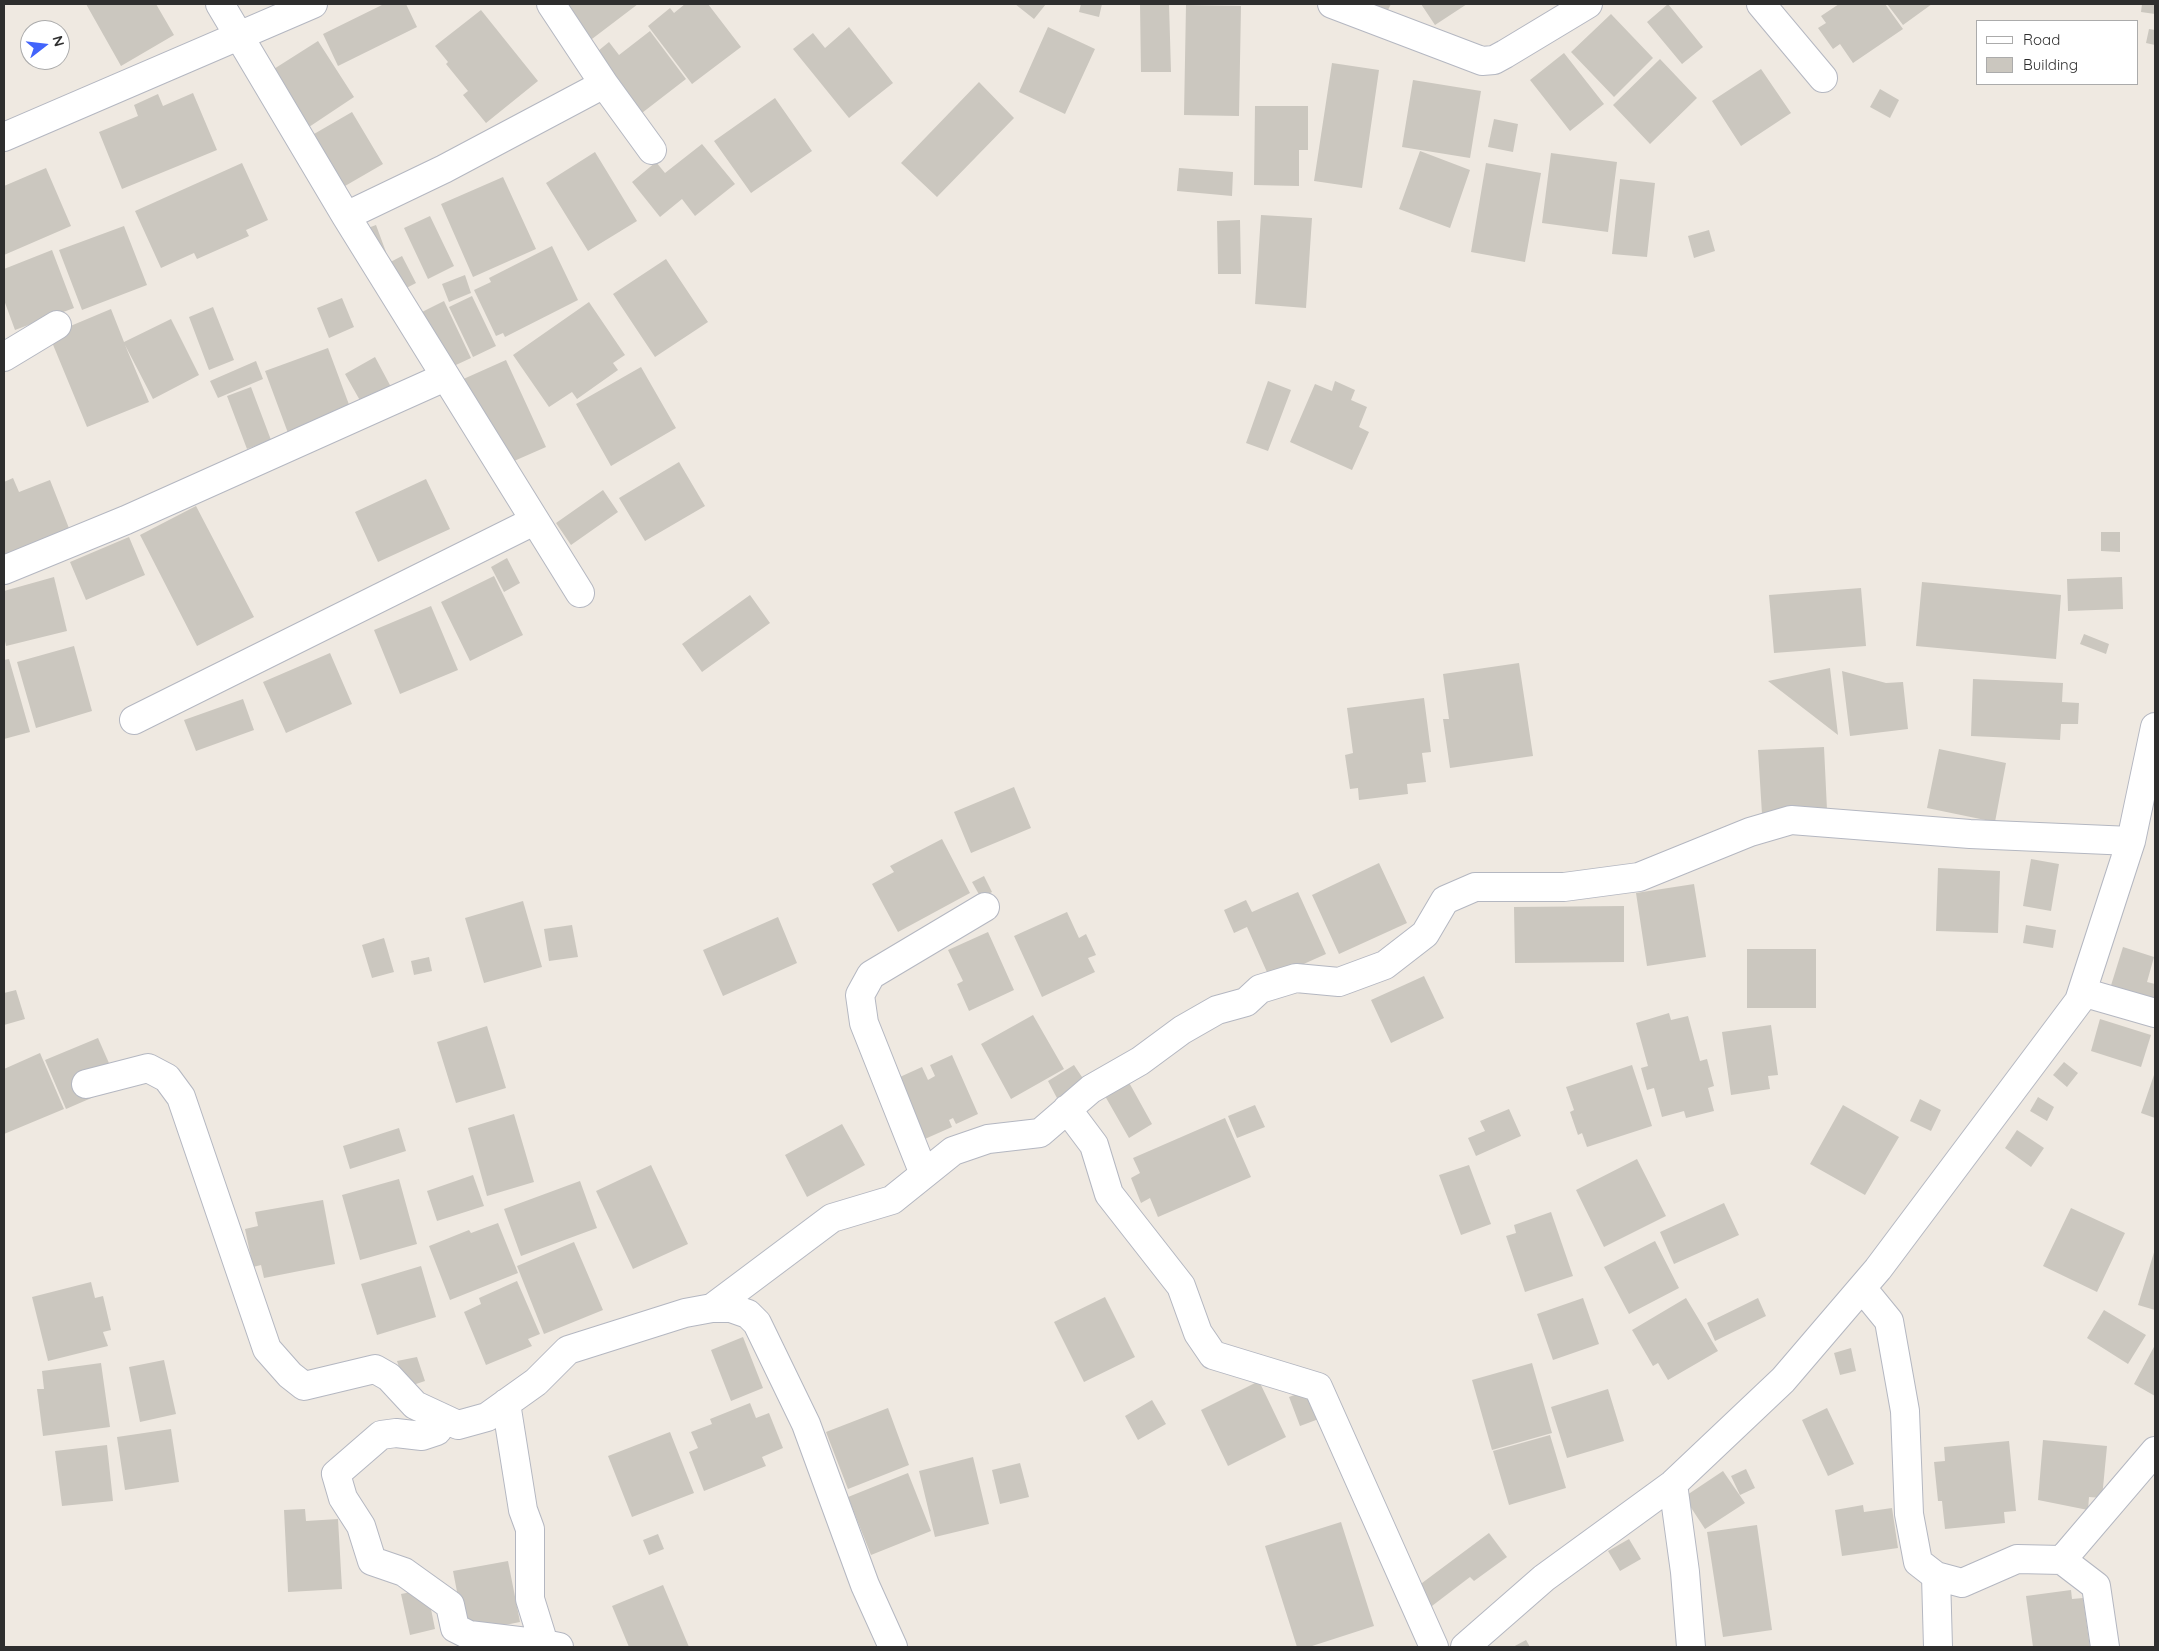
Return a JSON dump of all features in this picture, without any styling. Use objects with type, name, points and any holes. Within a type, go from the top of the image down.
[{"type":"street","points":[[220,4],[346,216],[580,593]]},
{"type":"street","points":[[4,137],[313,4]]},
{"type":"street","points":[[552,4],[604,84],[652,150]]},
{"type":"street","points":[[1332,4],[1482,61],[1494,60],[1506,54],[1588,4]]},
{"type":"street","points":[[1761,4],[1823,78]]},
{"type":"street","points":[[346,216],[444,169],[604,84]]},
{"type":"street","points":[[4,357],[57,325]]},
{"type":"street","points":[[4,570],[126,520],[445,377]]},
{"type":"street","points":[[134,720],[534,521]]},
{"type":"street","points":[[1465,1647],[1544,1578],[1673,1484],[1783,1380],[1878,1269],[2080,1002],[2131,841],[2155,728]]},
{"type":"street","points":[[712,1308],[832,1218],[892,1200],[953,1151],[988,1140],[1040,1133],[1091,1089],[1140,1061],[1182,1030],[1217,1010],[1246,1002],[1260,988],[1296,978],[1338,982],[1385,965],[1425,934],[1445,900],[1476,887],[1564,887],[1639,877],[1750,832],[1791,820],[1970,834],[2131,841]]},
{"type":"street","points":[[924,1174],[864,1023],[860,995],[871,975],[985,907]]},
{"type":"street","points":[[2082,992],[2155,1013]]},
{"type":"street","points":[[86,1084],[148,1068],[167,1078],[181,1097],[267,1349],[290,1375],[304,1386],[375,1369],[389,1377],[415,1405],[458,1425],[487,1417],[536,1382],[568,1350],[685,1313],[712,1308],[731,1308],[748,1314],[757,1323],[806,1424],[865,1584],[893,1647]]},
{"type":"street","points":[[1067,1109],[1094,1145],[1109,1194],[1181,1286],[1198,1332],[1213,1355],[1318,1387],[1434,1647]]},
{"type":"street","points":[[1862,1288],[1889,1321],[1905,1411],[1909,1514],[1918,1562],[1936,1576],[1962,1583],[2018,1559],[2062,1560],[2096,1586],[2105,1647]]},
{"type":"street","points":[[444,1419],[437,1431],[422,1436],[396,1433],[381,1435],[336,1474],[342,1498],[361,1526],[372,1561],[404,1572],[450,1604],[455,1628],[469,1635],[549,1646],[530,1599],[530,1529],[524,1510],[506,1404]]},
{"type":"street","points":[[2062,1560],[2155,1451]]},
{"type":"street","points":[[1673,1484],[1685,1572],[1691,1647]]},
{"type":"street","points":[[1936,1576],[1938,1647]]},
{"type":"building","points":[[86,4],[156,4],[174,35],[121,66]]},
{"type":"building","points":[[384,4],[406,4],[417,27],[338,66],[323,34]]},
{"type":"building","points":[[560,4],[638,4],[588,42]]},
{"type":"building","points":[[685,4],[708,4],[741,47],[692,84],[648,26],[670,8],[674,13]]},
{"type":"building","points":[[1015,4],[1046,4],[1034,19]]},
{"type":"building","points":[[1081,4],[1102,4],[1099,17],[1079,12]]},
{"type":"building","points":[[1140,4],[1169,4],[1171,72],[1141,72]]},
{"type":"building","points":[[1347,4],[1391,4],[1383,20]]},
{"type":"building","points":[[1421,4],[1467,4],[1435,25]]},
{"type":"building","points":[[1668,4],[1703,47],[1682,64],[1647,22]]},
{"type":"building","points":[[1839,4],[1885,4],[1903,29],[1853,63],[1840,44],[1833,49],[1818,28],[1826,23],[1821,16]]},
{"type":"building","points":[[1887,4],[1932,4],[1903,25]]},
{"type":"building","points":[[2142,4],[2155,4],[2155,14],[2141,12]]},
{"type":"building","points":[[1186,5],[1241,6],[1239,116],[1184,115]]},
{"type":"building","points":[[481,10],[538,81],[486,123],[463,95],[468,91],[446,64],[448,62],[435,46]]},
{"type":"building","points":[[1611,14],[1653,58],[1614,97],[1571,52]]},
{"type":"building","points":[[849,27],[893,83],[849,118],[793,49],[813,33],[825,48]]},
{"type":"building","points":[[1048,27],[1095,49],[1065,114],[1019,92]]},
{"type":"building","points":[[2149,29],[2155,30],[2155,45],[2146,43]]},
{"type":"building","points":[[650,31],[686,79],[638,116],[592,56],[609,42],[619,55]]},
{"type":"building","points":[[318,41],[354,97],[303,131],[266,74]]},
{"type":"building","points":[[1564,53],[1604,104],[1570,131],[1530,80]]},
{"type":"building","points":[[1660,59],[1697,98],[1650,144],[1613,105]]},
{"type":"building","points":[[1332,63],[1379,70],[1362,188],[1314,181]]},
{"type":"building","points":[[1761,69],[1791,113],[1741,146],[1712,101]]},
{"type":"building","points":[[1413,80],[1481,91],[1470,158],[1402,147]]},
{"type":"building","points":[[979,82],[1014,118],[937,197],[901,163]]},
{"type":"building","points":[[1880,89],[1899,100],[1890,118],[1870,107]]},
{"type":"building","points":[[193,93],[217,150],[122,189],[99,132],[138,116],[134,105],[158,94],[163,106]]},
{"type":"building","points":[[775,98],[812,151],[751,193],[714,141]]},
{"type":"building","points":[[1255,106],[1308,106],[1308,150],[1299,150],[1299,186],[1254,185]]},
{"type":"building","points":[[352,112],[383,164],[326,197],[295,145]]},
{"type":"building","points":[[1494,119],[1518,124],[1513,152],[1488,147]]},
{"type":"building","points":[[702,144],[735,184],[695,216],[682,199],[660,217],[632,182],[656,162],[665,173]]},
{"type":"building","points":[[1420,151],[1470,170],[1450,228],[1399,209]]},
{"type":"building","points":[[595,152],[637,221],[588,251],[546,183]]},
{"type":"building","points":[[1551,153],[1617,162],[1608,232],[1542,223]]},
{"type":"building","points":[[242,163],[268,220],[246,230],[249,236],[197,259],[194,253],[161,268],[135,211]]},
{"type":"building","points":[[1486,163],[1541,173],[1525,262],[1471,252]]},
{"type":"building","points":[[46,168],[71,226],[4,255],[4,186]]},
{"type":"building","points":[[1179,168],[1233,172],[1232,196],[1177,191]]},
{"type":"building","points":[[503,177],[536,249],[473,277],[441,204]]},
{"type":"building","points":[[1620,179],[1655,183],[1647,257],[1612,254]]},
{"type":"building","points":[[1261,215],[1312,218],[1306,308],[1255,304]]},
{"type":"building","points":[[430,216],[454,266],[428,279],[404,228]]},
{"type":"building","points":[[1240,220],[1241,274],[1218,274],[1217,221]]},
{"type":"building","points":[[376,225],[386,252],[367,259],[357,232]]},
{"type":"building","points":[[124,226],[147,285],[82,310],[59,250]]},
{"type":"building","points":[[1709,230],[1715,251],[1694,258],[1688,236]]},
{"type":"building","points":[[552,246],[578,300],[505,337],[503,333],[496,336],[474,290],[491,282],[489,278]]},
{"type":"building","points":[[52,250],[74,308],[15,330],[4,300],[4,269]]},
{"type":"building","points":[[402,256],[416,283],[389,297],[375,270]]},
{"type":"building","points":[[666,259],[708,322],[655,357],[613,294]]},
{"type":"building","points":[[465,275],[471,293],[449,302],[442,284]]},
{"type":"building","points":[[472,296],[496,346],[473,357],[449,307]]},
{"type":"building","points":[[342,298],[354,327],[329,338],[317,308]]},
{"type":"building","points":[[444,301],[471,358],[430,377],[404,321]]},
{"type":"building","points":[[589,302],[625,355],[613,363],[618,370],[577,399],[572,392],[549,407],[513,355]]},
{"type":"building","points":[[213,307],[234,360],[209,370],[189,317]]},
{"type":"building","points":[[111,309],[124,342],[171,319],[199,375],[153,399],[125,345],[149,402],[87,427],[49,335]]},
{"type":"building","points":[[328,348],[351,410],[288,433],[265,371]]},
{"type":"building","points":[[375,357],[391,387],[362,404],[345,374]]},
{"type":"building","points":[[506,360],[546,447],[489,472],[450,385]]},
{"type":"building","points":[[256,361],[263,379],[218,398],[210,381]]},
{"type":"building","points":[[641,367],[676,428],[611,466],[576,404]]},
{"type":"building","points":[[1268,381],[1291,390],[1268,451],[1246,443]]},
{"type":"building","points":[[1335,381],[1355,390],[1351,400],[1367,407],[1359,427],[1369,432],[1352,470],[1290,442],[1315,384],[1332,391]]},
{"type":"building","points":[[251,387],[271,440],[247,449],[227,396]]},
{"type":"building","points":[[679,462],[705,506],[645,541],[619,498]]},
{"type":"building","points":[[13,478],[19,492],[50,480],[76,546],[4,574],[4,482]]},
{"type":"building","points":[[426,479],[450,529],[378,562],[355,512]]},
{"type":"building","points":[[603,490],[618,512],[571,545],[556,523]]},
{"type":"building","points":[[196,506],[254,617],[197,646],[140,535]]},
{"type":"building","points":[[2101,532],[2120,532],[2120,552],[2101,551]]},
{"type":"building","points":[[129,537],[145,575],[86,600],[70,562]]},
{"type":"building","points":[[507,558],[520,583],[504,592],[491,567]]},
{"type":"building","points":[[494,576],[523,635],[470,661],[441,602]]},
{"type":"building","points":[[54,577],[67,631],[6,646],[4,636],[4,591]]},
{"type":"building","points":[[2122,577],[2123,609],[2068,611],[2067,579]]},
{"type":"building","points":[[1922,582],[2061,595],[2056,659],[1916,646]]},
{"type":"building","points":[[1861,588],[1866,646],[1774,653],[1769,595]]},
{"type":"building","points":[[750,595],[770,623],[702,672],[682,644]]},
{"type":"building","points":[[431,606],[458,670],[400,694],[374,630]]},
{"type":"building","points":[[2084,634],[2109,644],[2106,654],[2080,644]]},
{"type":"building","points":[[74,646],[92,711],[36,728],[17,662]]},
{"type":"building","points":[[330,653],[352,704],[286,733],[263,682]]},
{"type":"building","points":[[9,659],[30,732],[4,739],[4,660]]},
{"type":"building","points":[[1519,663],[1533,756],[1450,768],[1443,719],[1449,719],[1443,674]]},
{"type":"building","points":[[1830,668],[1838,735],[1768,681]]},
{"type":"building","points":[[1842,671],[1886,683],[1903,682],[1908,729],[1850,736]]},
{"type":"building","points":[[1973,679],[2063,683],[2062,702],[2079,703],[2078,724],[2061,724],[2060,740],[1971,736]]},
{"type":"building","points":[[1424,698],[1431,752],[1422,753],[1426,782],[1407,784],[1408,794],[1359,800],[1358,788],[1350,789],[1345,755],[1353,753],[1347,708]]},
{"type":"building","points":[[243,699],[254,730],[196,751],[184,720]]},
{"type":"building","points":[[1824,747],[1827,810],[1762,814],[1758,750]]},
{"type":"building","points":[[1939,749],[2006,763],[1995,822],[1927,808]]},
{"type":"building","points":[[1014,787],[1031,828],[971,853],[954,812]]},
{"type":"building","points":[[942,839],[970,893],[898,932],[872,884],[894,872],[890,866]]},
{"type":"building","points":[[2031,859],[2059,864],[2051,911],[2023,906]]},
{"type":"building","points":[[1379,863],[1407,923],[1339,954],[1312,895]]},
{"type":"building","points":[[1938,868],[2000,871],[1998,933],[1936,931]]},
{"type":"building","points":[[984,876],[992,892],[981,898],[972,882]]},
{"type":"building","points":[[1694,884],[1706,957],[1647,966],[1636,893]]},
{"type":"building","points":[[1298,892],[1326,954],[1270,979],[1247,927],[1234,933],[1224,910],[1246,900],[1252,912]]},
{"type":"building","points":[[523,901],[542,967],[484,983],[465,918]]},
{"type":"building","points":[[1624,906],[1624,962],[1515,963],[1514,907]]},
{"type":"building","points":[[1067,912],[1079,938],[1086,934],[1096,955],[1088,958],[1095,972],[1042,997],[1014,936]]},
{"type":"building","points":[[778,917],[797,963],[723,996],[703,950]]},
{"type":"building","points":[[572,925],[578,957],[549,961],[544,929]]},
{"type":"building","points":[[2026,925],[2056,930],[2053,948],[2023,943]]},
{"type":"building","points":[[988,932],[1014,990],[969,1011],[957,984],[963,981],[948,950]]},
{"type":"building","points":[[384,938],[394,972],[372,978],[362,945]]},
{"type":"building","points":[[2123,947],[2154,957],[2147,982],[2155,984],[2155,1010],[2108,995]]},
{"type":"building","points":[[1747,949],[1816,949],[1816,1008],[1747,1008]]},
{"type":"building","points":[[429,957],[432,971],[414,975],[411,961]]},
{"type":"building","points":[[1424,976],[1444,1018],[1391,1043],[1371,1000]]},
{"type":"building","points":[[16,990],[25,1019],[4,1025],[4,993]]},
{"type":"building","points":[[1669,1013],[1671,1020],[1688,1016],[1700,1061],[1707,1059],[1714,1086],[1708,1088],[1714,1111],[1686,1118],[1684,1111],[1662,1117],[1654,1088],[1647,1090],[1641,1068],[1648,1066],[1636,1023]]},
{"type":"building","points":[[1033,1015],[1064,1069],[1011,1099],[981,1044]]},
{"type":"building","points":[[2100,1019],[2151,1035],[2141,1067],[2091,1051]]},
{"type":"building","points":[[1771,1025],[1778,1075],[1768,1076],[1770,1089],[1731,1095],[1722,1032]]},
{"type":"building","points":[[487,1026],[506,1088],[456,1103],[437,1042]]},
{"type":"building","points":[[98,1038],[119,1086],[66,1109],[45,1060]]},
{"type":"building","points":[[40,1053],[64,1109],[4,1134],[4,1069]]},
{"type":"building","points":[[952,1055],[978,1114],[956,1124],[953,1118],[949,1120],[952,1127],[918,1142],[891,1081],[922,1067],[928,1080],[935,1076],[930,1065]]},
{"type":"building","points":[[2064,1062],[2078,1073],[2067,1087],[2053,1075]]},
{"type":"building","points":[[1074,1065],[1086,1083],[1058,1100],[1048,1081]]},
{"type":"building","points":[[1632,1065],[1652,1126],[1587,1147],[1582,1133],[1578,1135],[1570,1112],[1574,1110],[1566,1087]]},
{"type":"building","points":[[1121,1068],[1152,1124],[1129,1138],[1097,1082]]},
{"type":"building","points":[[2155,1072],[2155,1118],[2141,1113]]},
{"type":"building","points":[[2038,1097],[2054,1107],[2047,1121],[2030,1111]]},
{"type":"building","points":[[1920,1099],[1941,1110],[1931,1131],[1910,1121]]},
{"type":"building","points":[[1255,1105],[1265,1127],[1237,1138],[1228,1116]]},
{"type":"building","points":[[1843,1105],[1899,1137],[1865,1195],[1810,1164]]},
{"type":"building","points":[[1509,1109],[1521,1136],[1476,1156],[1468,1138],[1485,1131],[1480,1121]]},
{"type":"building","points":[[514,1114],[534,1182],[487,1196],[468,1128]]},
{"type":"building","points":[[1225,1118],[1251,1177],[1158,1217],[1150,1198],[1141,1203],[1131,1178],[1140,1173],[1133,1158]]},
{"type":"building","points":[[842,1124],[865,1165],[807,1197],[785,1155]]},
{"type":"building","points":[[399,1128],[406,1151],[350,1169],[343,1146]]},
{"type":"building","points":[[2017,1130],[2044,1148],[2031,1167],[2005,1148]]},
{"type":"building","points":[[1637,1159],[1666,1216],[1604,1247],[1576,1190]]},
{"type":"building","points":[[651,1165],[688,1244],[633,1269],[596,1191]]},
{"type":"building","points":[[1469,1165],[1491,1224],[1461,1235],[1439,1175]]},
{"type":"building","points":[[473,1175],[484,1206],[437,1221],[427,1191]]},
{"type":"building","points":[[399,1179],[417,1244],[360,1260],[342,1195]]},
{"type":"building","points":[[580,1181],[597,1228],[521,1256],[504,1209]]},
{"type":"building","points":[[323,1200],[335,1264],[264,1278],[261,1265],[253,1267],[245,1229],[258,1226],[255,1212]]},
{"type":"building","points":[[1724,1203],[1739,1235],[1674,1264],[1660,1232]]},
{"type":"building","points":[[2071,1208],[2125,1233],[2097,1292],[2043,1266]]},
{"type":"building","points":[[1551,1212],[1573,1276],[1525,1292],[1506,1236],[1516,1233],[1514,1225]]},
{"type":"building","points":[[498,1223],[518,1273],[450,1300],[429,1246],[469,1230],[471,1233]]},
{"type":"building","points":[[1655,1241],[1679,1288],[1629,1314],[1604,1267]]},
{"type":"building","points":[[574,1242],[603,1310],[544,1334],[517,1266]]},
{"type":"building","points":[[2155,1249],[2155,1310],[2138,1305]]},
{"type":"building","points":[[421,1266],[436,1317],[377,1335],[361,1284]]},
{"type":"building","points":[[517,1281],[540,1334],[528,1339],[532,1346],[486,1365],[464,1312],[481,1304],[479,1298]]},
{"type":"building","points":[[91,1282],[95,1298],[103,1296],[111,1330],[103,1332],[108,1346],[48,1361],[32,1297]]},
{"type":"building","points":[[1105,1297],[1135,1357],[1084,1382],[1054,1322]]},
{"type":"building","points":[[1583,1298],[1599,1344],[1553,1360],[1537,1314]]},
{"type":"building","points":[[1686,1298],[1718,1351],[1668,1380],[1658,1363],[1653,1366],[1632,1330]]},
{"type":"building","points":[[1758,1298],[1766,1316],[1715,1341],[1707,1323]]},
{"type":"building","points":[[2104,1310],[2146,1335],[2128,1364],[2087,1338]]},
{"type":"building","points":[[743,1337],[763,1388],[731,1401],[711,1350]]},
{"type":"building","points":[[2155,1345],[2155,1396],[2134,1384]]},
{"type":"building","points":[[1851,1348],[1856,1371],[1840,1375],[1834,1353]]},
{"type":"building","points":[[417,1357],[425,1381],[410,1386],[404,1382],[397,1361]]},
{"type":"building","points":[[164,1360],[176,1414],[140,1422],[129,1367]]},
{"type":"building","points":[[101,1363],[110,1427],[43,1436],[37,1389],[44,1389],[42,1371]]},
{"type":"building","points":[[1532,1363],[1552,1433],[1492,1450],[1472,1380]]},
{"type":"building","points":[[1259,1381],[1286,1437],[1228,1466],[1201,1410]]},
{"type":"building","points":[[1313,1388],[1324,1417],[1300,1426],[1289,1397]]},
{"type":"building","points":[[1608,1389],[1624,1441],[1567,1458],[1551,1407]]},
{"type":"building","points":[[1152,1400],[1166,1424],[1138,1440],[1125,1416]]},
{"type":"building","points":[[750,1403],[756,1418],[769,1413],[783,1448],[762,1457],[766,1466],[704,1491],[689,1452],[698,1448],[691,1432],[712,1424],[710,1419]]},
{"type":"building","points":[[888,1408],[909,1465],[848,1489],[826,1432]]},
{"type":"building","points":[[1827,1408],[1854,1464],[1828,1476],[1802,1420]]},
{"type":"building","points":[[171,1429],[179,1482],[125,1490],[117,1437]]},
{"type":"building","points":[[670,1432],[694,1493],[632,1517],[608,1456]]},
{"type":"building","points":[[1550,1435],[1566,1488],[1509,1505],[1493,1451]]},
{"type":"building","points":[[2043,1440],[2107,1446],[2102,1498],[2089,1497],[2088,1510],[2038,1500]]},
{"type":"building","points":[[2009,1441],[2016,1511],[2004,1512],[2005,1523],[1945,1529],[1942,1501],[1938,1501],[1934,1462],[1945,1461],[1944,1447]]},
{"type":"building","points":[[107,1445],[113,1501],[62,1506],[55,1451]]},
{"type":"building","points":[[973,1457],[989,1524],[935,1537],[919,1471]]},
{"type":"building","points":[[1020,1463],[1029,1497],[1000,1504],[992,1470]]},
{"type":"building","points":[[1746,1469],[1755,1488],[1740,1495],[1731,1476]]},
{"type":"building","points":[[1723,1471],[1745,1503],[1705,1529],[1684,1497]]},
{"type":"building","points":[[908,1473],[931,1531],[871,1555],[848,1497]]},
{"type":"building","points":[[1863,1505],[1864,1512],[1892,1508],[1898,1548],[1842,1556],[1835,1510]]},
{"type":"building","points":[[305,1509],[306,1521],[338,1519],[342,1589],[288,1592],[284,1510]]},
{"type":"building","points":[[1341,1522],[1374,1626],[1309,1647],[1297,1647],[1265,1546]]},
{"type":"building","points":[[1757,1525],[1772,1630],[1723,1637],[1707,1532]]},
{"type":"building","points":[[1489,1533],[1507,1557],[1474,1581],[1470,1577],[1428,1609],[1414,1589]]},
{"type":"building","points":[[658,1534],[664,1549],[649,1555],[643,1540]]},
{"type":"building","points":[[1629,1539],[1641,1559],[1620,1571],[1608,1551]]},
{"type":"building","points":[[508,1561],[520,1622],[465,1633],[453,1571]]},
{"type":"building","points":[[663,1585],[689,1647],[629,1647],[612,1606]]},
{"type":"building","points":[[427,1589],[435,1629],[410,1635],[401,1594]]},
{"type":"building","points":[[2071,1590],[2072,1599],[2083,1598],[2090,1647],[2033,1647],[2026,1596]]},
{"type":"building","points":[[1526,1640],[1530,1647],[1513,1647]]}]
